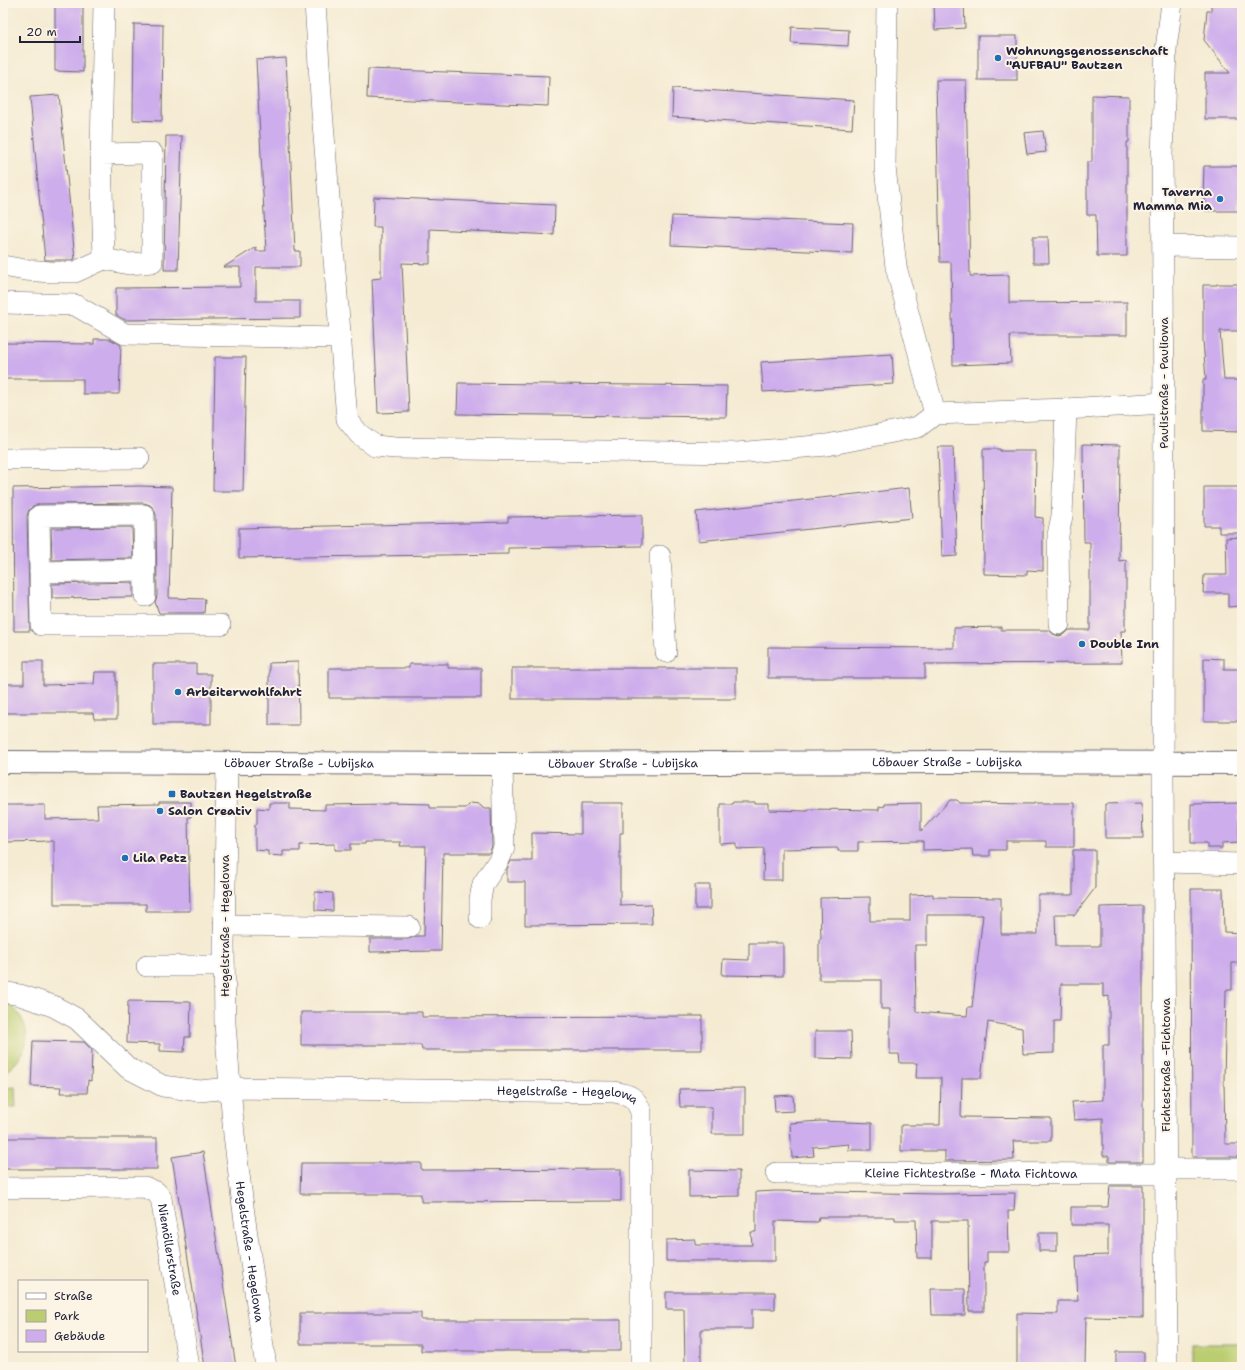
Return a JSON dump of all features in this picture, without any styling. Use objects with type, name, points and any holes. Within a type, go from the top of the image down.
[{"type":"main road","name":"Löbauer Straße - Lubijska","points":[[3,762],[502,764],[945,762],[1242,763]]},
{"type":"street","points":[[104,3],[101,154],[104,259]]},
{"type":"street","points":[[315,3],[322,111],[347,420],[358,434],[375,446],[395,448],[737,453],[827,445],[918,427],[935,414],[1066,409],[1164,403]]},
{"type":"street","points":[[886,3],[885,167],[896,267],[935,414]]},
{"type":"street","name":"Paulistraße - Pauliowa","points":[[1164,763],[1164,246],[1162,155],[1166,57],[1172,3]]},
{"type":"street","points":[[3,266],[25,270],[75,272],[104,259],[129,264],[152,262],[152,153],[101,154]]},
{"type":"street","points":[[1164,246],[1242,247]]},
{"type":"street","points":[[5,303],[75,305],[125,334],[340,338]]},
{"type":"street","points":[[1059,624],[1058,535],[1062,516],[1066,409]]},
{"type":"street","points":[[3,459],[139,458]]},
{"type":"street","points":[[145,596],[144,515],[39,516],[41,625],[220,625]]},
{"type":"street","points":[[660,556],[666,652]]},
{"type":"street","points":[[40,572],[144,570]]},
{"type":"street","name":"Hegelstraße - Hegelowa","points":[[227,763],[224,1024],[244,1214],[266,1367]]},
{"type":"street","name":"Fichtestraße -Fichtowa","points":[[1164,763],[1167,1367]]},
{"type":"street","points":[[480,918],[480,899],[483,884],[499,860],[504,848],[502,764]]},
{"type":"street","points":[[1164,862],[1242,864]]},
{"type":"street","points":[[224,925],[409,927]]},
{"type":"street","points":[[147,966],[224,966]]},
{"type":"street","points":[[3,992],[20,995],[53,1006],[77,1019],[128,1068],[163,1086],[199,1091],[230,1088]]},
{"type":"street","name":"Hegelstraße - Hegelowa","points":[[230,1088],[614,1092],[629,1095],[637,1102],[641,1112],[642,1367]]},
{"type":"street","name":"Kleine Fichtestraße - Mała Fichtowa","points":[[776,1173],[1167,1172],[1242,1169]]},
{"type":"street","name":"Niemöllerstraße","points":[[3,1188],[144,1187],[156,1192],[161,1198],[189,1367]]},
{"type":"green space","points":[[3,1000],[21,1017],[27,1036],[25,1047],[21,1056],[3,1073]]},
{"type":"green space","points":[[15,1087],[16,1107],[3,1107],[3,1088]]},
{"type":"green space","points":[[1192,1344],[1242,1344],[1242,1367],[1192,1367]]},
{"type":"building","points":[[55,3],[83,3],[83,72],[55,71]]},
{"type":"building","points":[[934,3],[964,3],[965,28],[935,30]]},
{"type":"building","points":[[1211,3],[1242,3],[1242,119],[1205,119],[1205,73],[1230,73],[1204,40],[1207,11],[1211,11]]},
{"type":"building","points":[[134,24],[163,25],[162,121],[133,120]]},
{"type":"building","points":[[792,27],[849,30],[848,46],[791,43]]},
{"type":"building","name":"Wohnungsgenossenschaft \"AUFBAU\" Bautzen","points":[[978,36],[1017,36],[1017,80],[978,80]]},
{"type":"building","points":[[286,58],[295,251],[300,251],[300,267],[256,267],[256,301],[300,301],[300,318],[125,320],[116,315],[116,288],[240,287],[240,267],[224,267],[256,247],[256,251],[266,251],[256,60]]},
{"type":"building","points":[[368,69],[549,76],[548,106],[367,98]]},
{"type":"building","points":[[936,80],[966,80],[970,276],[1009,275],[1009,303],[1127,302],[1127,335],[1010,335],[1011,363],[953,365],[951,262],[940,262]]},
{"type":"building","points":[[673,88],[854,100],[852,129],[672,117]]},
{"type":"building","points":[[59,95],[75,259],[45,260],[30,97]]},
{"type":"building","points":[[1092,95],[1129,96],[1129,142],[1127,142],[1127,256],[1097,256],[1096,215],[1087,215],[1087,162],[1092,162]]},
{"type":"building","points":[[1043,131],[1046,152],[1027,154],[1024,133]]},
{"type":"building","points":[[166,136],[182,136],[178,270],[164,270]]},
{"type":"building","points":[[1204,166],[1240,166],[1242,197],[1240,197],[1240,211],[1205,211],[1205,198],[1203,198]]},
{"type":"building","points":[[374,197],[555,205],[554,235],[430,229],[430,264],[402,263],[409,412],[378,413],[372,279],[381,278],[381,227],[373,227]]},
{"type":"building","points":[[672,216],[853,223],[852,253],[671,245]]},
{"type":"building","points":[[1033,237],[1048,237],[1049,263],[1033,263]]},
{"type":"building","points":[[1203,285],[1242,285],[1241,331],[1220,331],[1224,380],[1242,380],[1242,432],[1203,431],[1203,380],[1206,380],[1203,340]]},
{"type":"building","points":[[94,339],[110,339],[121,345],[119,394],[83,394],[83,379],[3,379],[3,343],[94,344]]},
{"type":"building","points":[[892,354],[894,384],[763,392],[761,362]]},
{"type":"building","points":[[215,357],[246,357],[243,491],[213,491]]},
{"type":"building","points":[[458,383],[727,386],[726,417],[457,414]]},
{"type":"building","points":[[1083,444],[1120,445],[1119,561],[1126,560],[1125,631],[1121,631],[1122,663],[925,664],[925,678],[768,678],[768,647],[954,648],[954,628],[1001,627],[1001,630],[1049,630],[1053,634],[1059,636],[1065,634],[1069,630],[1090,630],[1090,542],[1084,542]]},
{"type":"building","points":[[938,447],[953,447],[957,556],[942,557]]},
{"type":"building","points":[[983,449],[1000,449],[1000,451],[1036,451],[1035,517],[1043,518],[1043,571],[1027,570],[1027,575],[984,574]]},
{"type":"building","points":[[140,486],[172,487],[169,598],[205,599],[204,613],[159,613],[155,602],[157,596],[156,515],[154,509],[150,505],[144,503],[39,504],[33,506],[29,510],[27,516],[30,631],[14,631],[13,488]]},
{"type":"building","points":[[1204,487],[1240,487],[1240,533],[1219,533],[1219,526],[1204,526]]},
{"type":"building","points":[[909,488],[912,518],[699,541],[696,512]]},
{"type":"building","points":[[642,515],[642,546],[508,548],[508,554],[239,558],[239,528],[508,522],[508,517]]},
{"type":"building","points":[[132,527],[133,558],[52,560],[51,528]]},
{"type":"building","points":[[1242,537],[1242,606],[1228,607],[1228,593],[1203,593],[1204,575],[1227,575],[1226,538]]},
{"type":"building","points":[[133,582],[133,597],[52,598],[52,584]]},
{"type":"building","points":[[1204,658],[1224,659],[1224,669],[1239,669],[1239,672],[1242,672],[1242,721],[1204,721]]},
{"type":"building","points":[[24,661],[43,661],[43,685],[94,684],[95,672],[116,672],[117,719],[94,719],[93,713],[3,713],[3,684],[24,684]]},
{"type":"building","points":[[298,662],[299,725],[269,725],[269,663]]},
{"type":"building","points":[[153,664],[196,664],[196,674],[211,674],[211,724],[153,724]]},
{"type":"building","points":[[409,664],[448,664],[448,668],[481,668],[481,698],[329,698],[329,668],[409,668]]},
{"type":"building","points":[[512,668],[736,668],[736,699],[512,699]]},
{"type":"building","points":[[950,800],[957,800],[960,803],[1074,803],[1074,847],[1046,847],[1046,841],[1006,841],[1006,850],[990,850],[990,856],[973,856],[972,849],[923,850],[923,841],[858,842],[858,851],[838,851],[838,848],[782,849],[782,880],[763,880],[764,848],[737,849],[737,843],[720,844],[720,804],[732,804],[733,802],[755,802],[755,804],[769,804],[769,810],[808,811],[808,809],[879,810],[879,807],[884,806],[884,804],[921,803],[921,831]]},
{"type":"building","points":[[159,802],[191,802],[191,817],[188,817],[190,911],[146,911],[146,904],[54,904],[54,841],[3,842],[3,805],[45,805],[45,819],[98,818],[97,805],[159,804]]},
{"type":"building","points":[[269,803],[290,803],[290,809],[325,810],[325,805],[389,803],[430,804],[430,808],[465,808],[470,803],[480,804],[484,808],[491,808],[492,846],[489,853],[443,853],[441,951],[370,952],[370,939],[409,939],[417,936],[424,936],[426,846],[400,846],[401,842],[365,842],[365,844],[351,844],[351,850],[335,850],[335,844],[300,845],[300,851],[283,851],[283,856],[268,855],[268,851],[255,850],[255,825],[257,824],[257,808],[269,809]]},
{"type":"building","points":[[581,803],[623,803],[623,833],[620,833],[620,905],[651,904],[652,924],[525,925],[525,882],[507,882],[507,869],[511,861],[532,861],[532,833],[581,834]]},
{"type":"building","points":[[1142,803],[1143,838],[1105,838],[1105,804]]},
{"type":"building","points":[[1239,803],[1239,842],[1222,843],[1222,848],[1207,848],[1207,843],[1191,843],[1191,804]]},
{"type":"building","points":[[1073,850],[1095,850],[1095,888],[1074,916],[1074,914],[1055,914],[1056,946],[1100,946],[1100,907],[1143,906],[1143,1162],[1109,1162],[1109,1156],[1103,1156],[1103,1118],[1074,1120],[1072,1102],[1103,1100],[1103,1045],[1109,1045],[1109,996],[1103,997],[1103,984],[1061,984],[1060,1021],[1054,1021],[1054,1053],[1023,1054],[1022,1028],[988,1022],[981,1078],[962,1078],[961,1117],[1051,1118],[1051,1141],[1013,1141],[1014,1160],[945,1161],[945,1151],[901,1151],[901,1125],[940,1125],[941,1078],[916,1078],[917,1063],[900,1063],[899,1054],[890,1054],[890,1009],[881,1009],[881,980],[819,980],[819,939],[821,939],[820,898],[870,897],[870,921],[910,921],[910,895],[933,894],[933,897],[1001,898],[1001,934],[1038,934],[1038,895],[1073,895]],"holes":[[[927,915],[983,915],[972,1007],[968,1007],[967,1016],[916,1012],[915,945],[927,945]]]},
{"type":"building","points":[[695,885],[710,885],[710,909],[695,909]]},
{"type":"building","points":[[1191,889],[1223,889],[1224,932],[1242,933],[1242,963],[1232,963],[1232,990],[1226,990],[1224,1080],[1225,1144],[1242,1144],[1242,1157],[1192,1157]]},
{"type":"building","points":[[315,892],[333,893],[333,911],[315,910]]},
{"type":"building","points":[[749,943],[783,943],[783,976],[722,975],[723,959],[749,960]]},
{"type":"building","points":[[128,1001],[191,1002],[190,1037],[185,1037],[184,1052],[160,1051],[160,1044],[127,1043]]},
{"type":"building","points":[[301,1012],[422,1012],[422,1017],[702,1016],[702,1050],[422,1050],[421,1045],[301,1045]]},
{"type":"building","points":[[815,1031],[851,1031],[852,1059],[815,1058]]},
{"type":"building","points":[[33,1041],[84,1042],[92,1050],[91,1081],[88,1080],[87,1093],[60,1093],[61,1087],[31,1086]]},
{"type":"building","points":[[745,1088],[745,1134],[712,1134],[712,1107],[680,1107],[679,1089]]},
{"type":"building","points":[[793,1095],[794,1111],[775,1112],[774,1096]]},
{"type":"building","points":[[821,1121],[872,1123],[872,1150],[848,1150],[849,1144],[813,1147],[814,1156],[792,1158],[790,1123]]},
{"type":"building","points":[[3,1138],[157,1138],[157,1169],[3,1169]]},
{"type":"building","points":[[203,1152],[236,1367],[205,1367],[172,1157]]},
{"type":"building","points":[[301,1163],[421,1163],[421,1170],[621,1169],[621,1201],[421,1202],[421,1194],[300,1194]]},
{"type":"building","points":[[689,1170],[739,1171],[739,1196],[689,1197]]},
{"type":"building","points":[[1110,1186],[1143,1186],[1143,1318],[1086,1317],[1085,1367],[1017,1367],[1017,1313],[1058,1314],[1058,1301],[1078,1301],[1076,1256],[1108,1255],[1108,1225],[1071,1225],[1071,1207],[1108,1207]]},
{"type":"building","points":[[776,1191],[937,1194],[1015,1193],[1014,1211],[1008,1211],[1009,1252],[987,1252],[987,1262],[984,1262],[984,1311],[969,1311],[968,1221],[932,1221],[932,1258],[917,1258],[916,1220],[895,1220],[895,1217],[819,1217],[818,1222],[775,1221],[775,1261],[666,1261],[666,1240],[695,1239],[695,1245],[752,1245],[751,1232],[756,1232],[756,1192]]},
{"type":"building","points":[[1039,1233],[1057,1233],[1057,1251],[1039,1251]]},
{"type":"building","points":[[931,1289],[965,1289],[965,1315],[932,1315]]},
{"type":"building","points":[[666,1292],[775,1292],[775,1309],[752,1309],[752,1329],[701,1329],[701,1367],[685,1367],[684,1309],[666,1309]]},
{"type":"building","points":[[300,1313],[421,1313],[421,1320],[621,1320],[621,1351],[421,1351],[421,1344],[300,1344]]},
{"type":"building","points":[[1116,1352],[1144,1352],[1144,1367],[1116,1367]]},
{"type":"place","name":"Wohnungsgenossenschaft \"AUFBAU\" Bautzen","points":[[998,58]]},
{"type":"place","name":"Taverna Mamma Mia","points":[[1220,199]]},
{"type":"place","name":"Double Inn","points":[[1082,644]]},
{"type":"place","name":"Arbeiterwohlfahrt","points":[[178,692]]},
{"type":"place","name":"Bautzen Hegelstraße","points":[[172,794]]},
{"type":"place","name":"Salon Creativ","points":[[160,811]]},
{"type":"place","name":"Lila Petz","points":[[125,858]]}]
